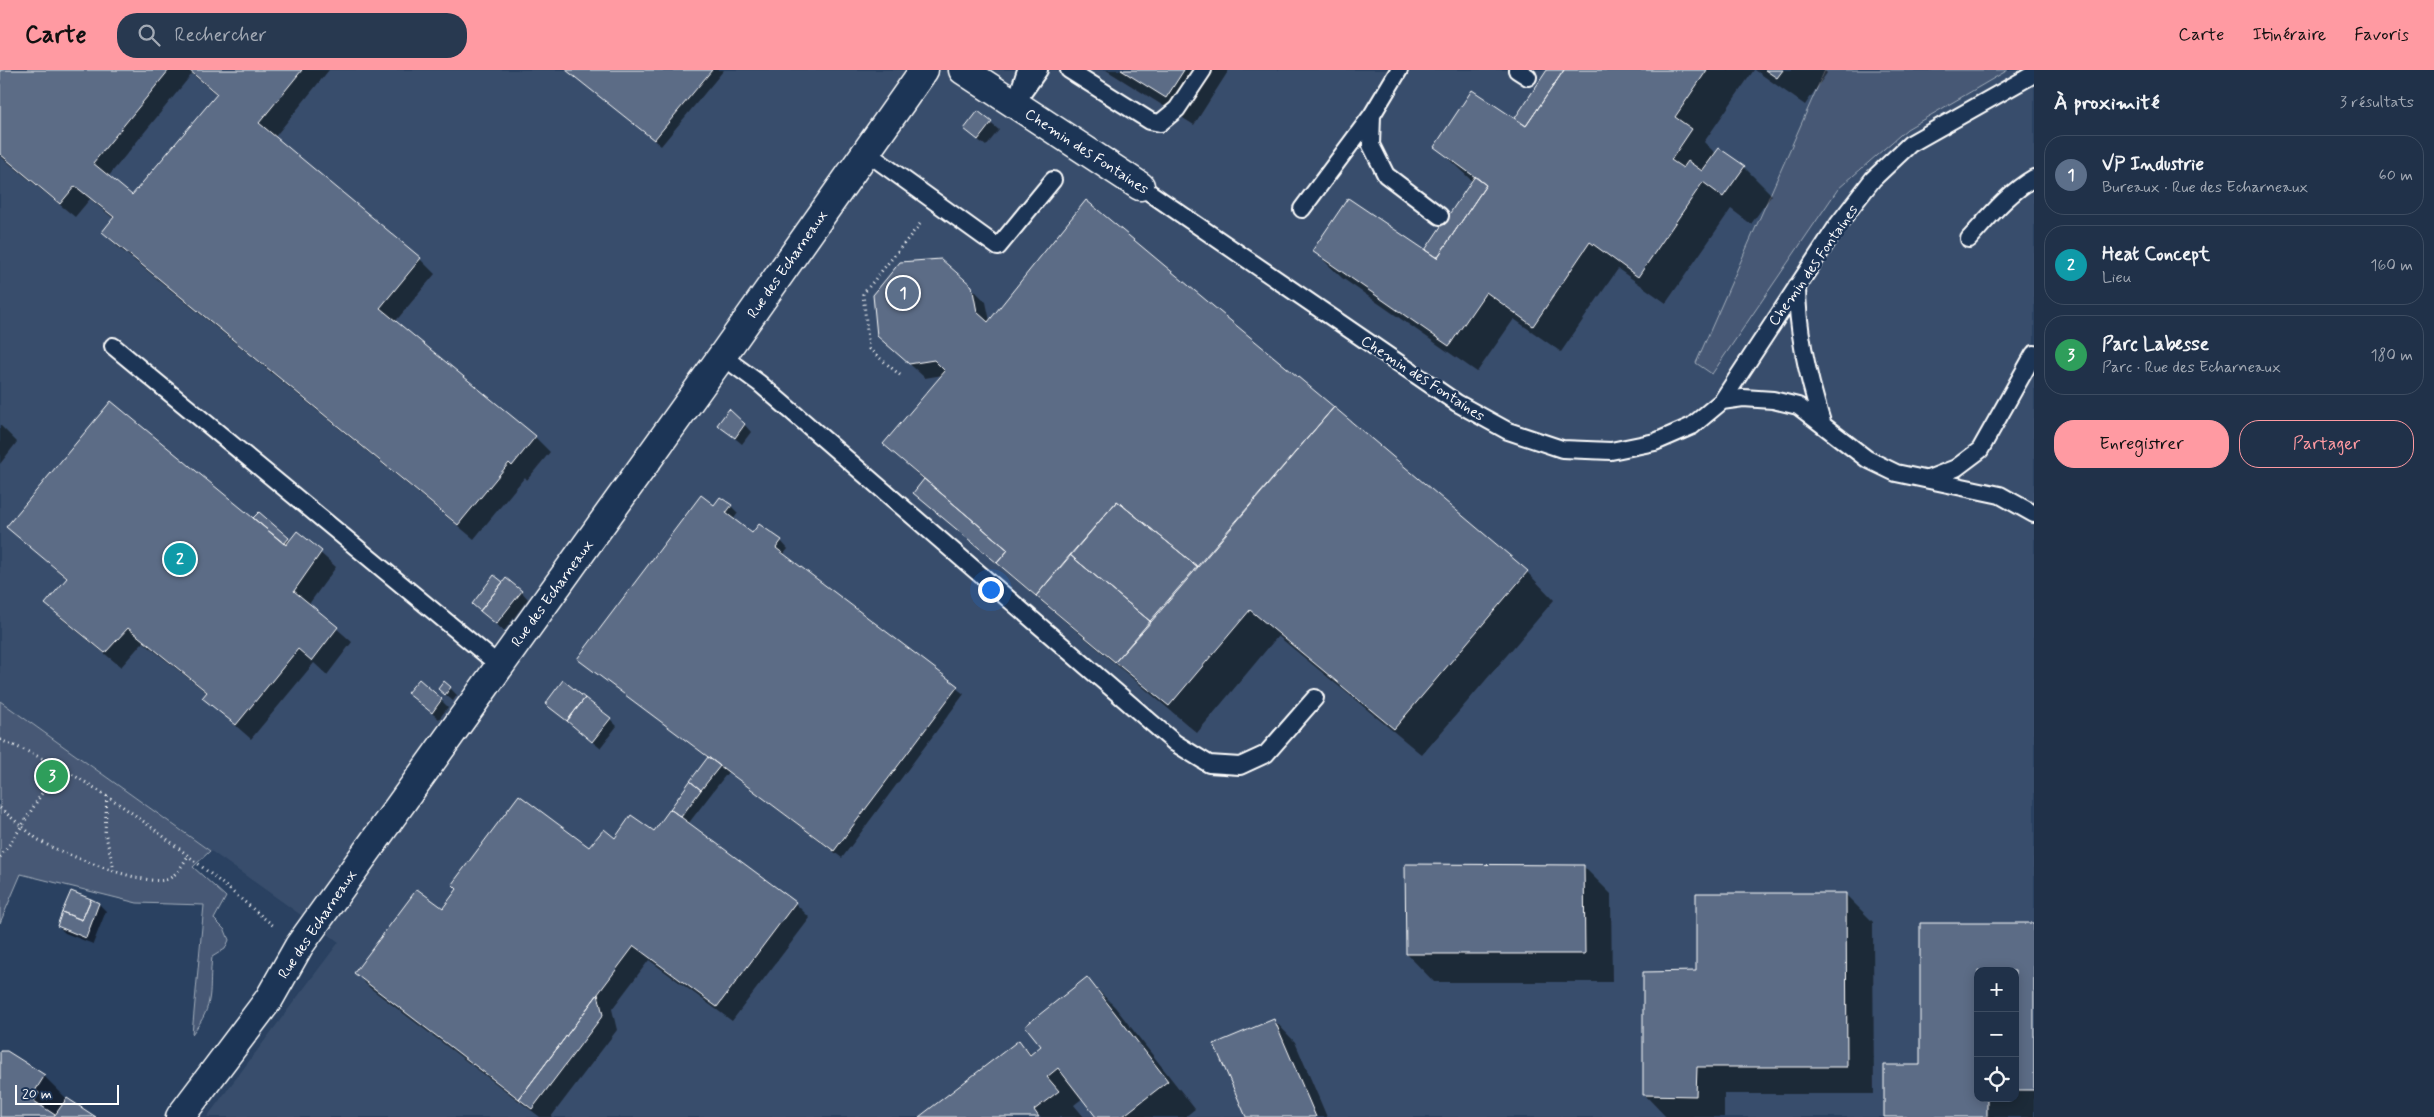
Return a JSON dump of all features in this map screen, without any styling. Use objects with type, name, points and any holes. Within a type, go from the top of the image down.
[{"type":"street","name":"Rue des Echarneaux","points":[[180,1117],[269,999],[299,946],[722,356],[924,70]]},
{"type":"street","name":"Chemin des Fontaines","points":[[963,70],[1140,186]]},
{"type":"lane","points":[[1015,104],[1026,70]]},
{"type":"lane","points":[[1015,104],[1039,70]]},
{"type":"lane","points":[[1070,70],[1150,121],[1160,124],[1178,109],[1204,70]]},
{"type":"lane","points":[[1302,209],[1372,115],[1399,70]]},
{"type":"lane","name":"Chemin des Fontaines","points":[[1140,186],[1457,403],[1508,431],[1562,449],[1611,451],[1655,442],[1692,426],[1722,401],[1839,223],[1862,194],[1910,144],[2034,74]]},
{"type":"lane","points":[[1372,115],[1371,145],[1386,175],[1440,216]]},
{"type":"lane","points":[[866,152],[998,247],[1053,180]]},
{"type":"lane","points":[[1969,239],[2003,202],[2034,178]]},
{"type":"lane","points":[[1797,286],[1797,308],[1805,361],[1822,422]]},
{"type":"lane","points":[[113,346],[500,666]]},
{"type":"lane","points":[[1928,479],[1956,468],[1980,450],[2034,354]]},
{"type":"lane","points":[[722,356],[759,383],[1175,743],[1210,764],[1240,766],[1266,754],[1315,698]]},
{"type":"lane","points":[[1722,401],[1743,398],[1773,400],[1798,406],[1822,422],[1868,459],[1896,473],[2000,495],[2034,514]]},
{"type":"path","points":[[900,375],[869,349],[863,294],[937,203]]},
{"type":"path","points":[[0,740],[59,767],[143,819],[282,932]]},
{"type":"path","points":[[0,857],[22,827],[32,805],[59,767]]},
{"type":"path","points":[[107,795],[105,832],[114,870]]},
{"type":"path","points":[[0,808],[22,827],[49,846],[114,870],[152,881],[167,880],[175,874],[188,856]]},
{"type":"shaded area","points":[[0,70],[1825,70],[1697,363],[1712,374],[1838,189],[1907,129],[2008,70],[2034,70],[2034,1117],[207,1117],[339,942],[0,701]]},
{"type":"shaded area","points":[[1825,70],[2008,70],[1907,129],[1838,189],[1712,374],[1696,363]]},
{"type":"shaded area","points":[[0,701],[210,851],[193,867],[226,897],[214,919],[225,930],[229,940],[225,949],[212,957],[208,1005],[205,1014],[192,1034],[204,905],[137,903],[21,874],[0,923]]},
{"type":"building","points":[[0,70],[169,70],[93,163],[132,195],[217,94],[189,70],[302,70],[259,123],[421,258],[380,308],[536,436],[512,466],[509,463],[458,525],[102,232],[114,217],[75,186],[60,204],[0,154]]},
{"type":"building","points":[[566,70],[712,70],[654,140]]},
{"type":"building","points":[[1121,70],[1184,70],[1166,98]]},
{"type":"building","points":[[1547,70],[1564,70],[1526,126],[1515,118]]},
{"type":"building","points":[[1564,70],[1707,70],[1675,117],[1692,129],[1671,160],[1683,168],[1688,161],[1702,171],[1719,148],[1745,166],[1723,197],[1703,182],[1638,277],[1590,242],[1533,326],[1486,292],[1449,346],[1312,251],[1348,198],[1437,258],[1486,185],[1434,147],[1472,90],[1526,126]]},
{"type":"building","points":[[1765,70],[1783,70],[1777,78]]},
{"type":"building","points":[[978,111],[992,122],[978,140],[964,129]]},
{"type":"building","points":[[1475,176],[1486,185],[1437,258],[1425,250]]},
{"type":"building","points":[[1086,200],[1334,407],[1198,567],[1117,501],[1036,596],[997,563],[1008,550],[883,444],[945,371],[934,360],[909,364],[877,336],[873,295],[900,262],[941,259],[972,286],[977,312],[988,322]]},
{"type":"building","points":[[111,401],[286,545],[297,531],[322,551],[294,591],[338,627],[312,661],[298,649],[236,725],[202,698],[207,692],[128,628],[105,653],[45,604],[67,578],[6,527]]},
{"type":"building","points":[[1334,407],[1528,571],[1394,729],[1250,610],[1169,706],[1115,662]]},
{"type":"building","points":[[729,409],[745,424],[735,438],[717,425]]},
{"type":"building","points":[[924,479],[1008,550],[997,563],[913,493]]},
{"type":"building","points":[[701,495],[714,505],[720,497],[732,505],[726,513],[752,533],[759,524],[782,540],[776,548],[958,686],[834,851],[577,659]]},
{"type":"building","points":[[1117,501],[1198,567],[1151,622],[1070,555]]},
{"type":"building","points":[[259,512],[289,538],[284,544],[253,518]]},
{"type":"building","points":[[1070,555],[1151,622],[1115,662],[1036,596]]},
{"type":"building","points":[[494,575],[503,582],[480,611],[472,604]]},
{"type":"building","points":[[506,578],[522,591],[496,624],[480,611]]},
{"type":"building","points":[[419,679],[442,699],[432,713],[407,693]]},
{"type":"building","points":[[563,680],[585,698],[567,721],[545,704]]},
{"type":"building","points":[[444,681],[451,687],[445,695],[438,689]]},
{"type":"building","points":[[585,698],[611,718],[592,742],[567,721]]},
{"type":"building","points":[[708,757],[720,766],[701,790],[690,781]]},
{"type":"building","points":[[690,781],[701,790],[681,817],[670,809]]},
{"type":"building","points":[[519,795],[589,847],[604,829],[615,838],[631,815],[654,831],[670,809],[796,902],[717,1007],[634,946],[519,1099],[354,973],[417,889],[443,908],[457,889],[452,884]]},
{"type":"building","points":[[1405,864],[1584,865],[1585,954],[1406,954]]},
{"type":"building","points":[[71,891],[91,899],[82,920],[62,912]]},
{"type":"building","points":[[1696,893],[1846,893],[1847,1067],[1697,1067],[1696,1096],[1643,1095],[1643,972],[1696,971]]},
{"type":"building","points":[[91,899],[99,903],[86,938],[57,926],[62,912],[82,920]]},
{"type":"building","points":[[1920,923],[2034,923],[2034,1090],[2019,1090],[2019,967],[1974,967],[1974,1102],[1987,1102],[1987,1117],[1884,1117],[1884,1065],[1920,1065]]},
{"type":"building","points":[[1087,977],[1168,1081],[1122,1117],[1096,1117],[1058,1068],[1047,1077],[1059,1091],[1034,1110],[1039,1117],[919,1117],[1019,1040],[1030,1055],[1041,1046],[1025,1026]]},
{"type":"building","points":[[598,994],[603,1015],[532,1109],[519,1099]]},
{"type":"building","points":[[1274,1019],[1316,1117],[1246,1117],[1214,1044]]},
{"type":"building","points":[[0,1051],[7,1051],[45,1075],[35,1091],[39,1093],[34,1101],[55,1115],[67,1098],[96,1117],[0,1117]]},
{"type":"place","name":"VP Industrie","points":[[903,293]]},
{"type":"place","name":"Heat Concept","points":[[180,559]]},
{"type":"place","name":"Parc Labesse","points":[[52,776]]}]
